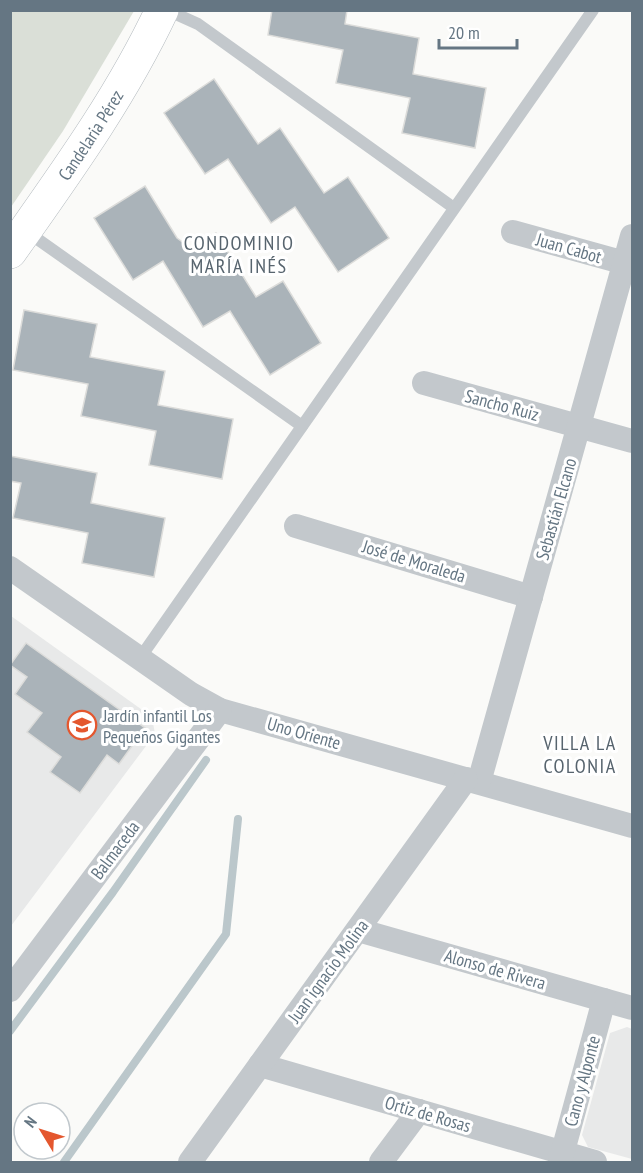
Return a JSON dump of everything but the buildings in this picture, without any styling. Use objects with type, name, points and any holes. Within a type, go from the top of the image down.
[{"type":"street","name":"Candelaria Pérez","points":[[18,241],[87,142],[162,10]]},
{"type":"street","name":"Juan Cabot","points":[[513,232],[625,263]]},
{"type":"street","name":"Sebastián Elcano","points":[[472,781],[531,597],[633,236]]},
{"type":"street","name":"Sancho Ruiz","points":[[424,383],[633,441]]},
{"type":"street","name":"José de Moraleda","points":[[296,526],[531,597]]},
{"type":"street","name":"Uno Oriente","points":[[10,568],[191,694],[220,710],[633,825]]},
{"type":"street","name":"Balmaceda","points":[[10,990],[220,710]]},
{"type":"street","name":"Juan ignacio Molina","points":[[190,1162],[358,930],[472,781]]},
{"type":"street","name":"Alonso de Rivera","points":[[358,930],[633,1008]]},
{"type":"street","name":"Cano y Alponte","points":[[561,1158],[604,1000]]},
{"type":"street","name":"Ortiz de Rosas","points":[[260,1065],[419,1111],[561,1158],[595,1162]]},
{"type":"street","points":[[381,1162],[419,1111]]},
{"type":"lane","points":[[167,10],[198,24],[454,208]]},
{"type":"lane","points":[[140,658],[593,10]]},
{"type":"lane","points":[[18,241],[302,426]]},
{"type":"shaded area","points":[[11,10],[134,11],[63,131],[11,207]]},
{"type":"shaded area","name":"Jardín infantil Los Pequeños Gigantes","points":[[11,616],[152,717],[155,734],[11,926]]},
{"type":"shaded area","points":[[627,1027],[632,1029],[632,1159],[588,1147],[582,1135],[610,1033]]},
{"type":"waterway","points":[[10,1031],[113,892],[206,760]]},
{"type":"waterway","points":[[64,1162],[226,934],[238,819]]},
{"type":"place","name":"Jardín infantil Los Pequeños Gigantes","points":[[82,725]]},
{"type":"district","name":"CONDOMINIO MARÍA INÉS","points":[[239,254]]},
{"type":"district","name":"VILLA LA COLONIA","points":[[580,754]]}]
